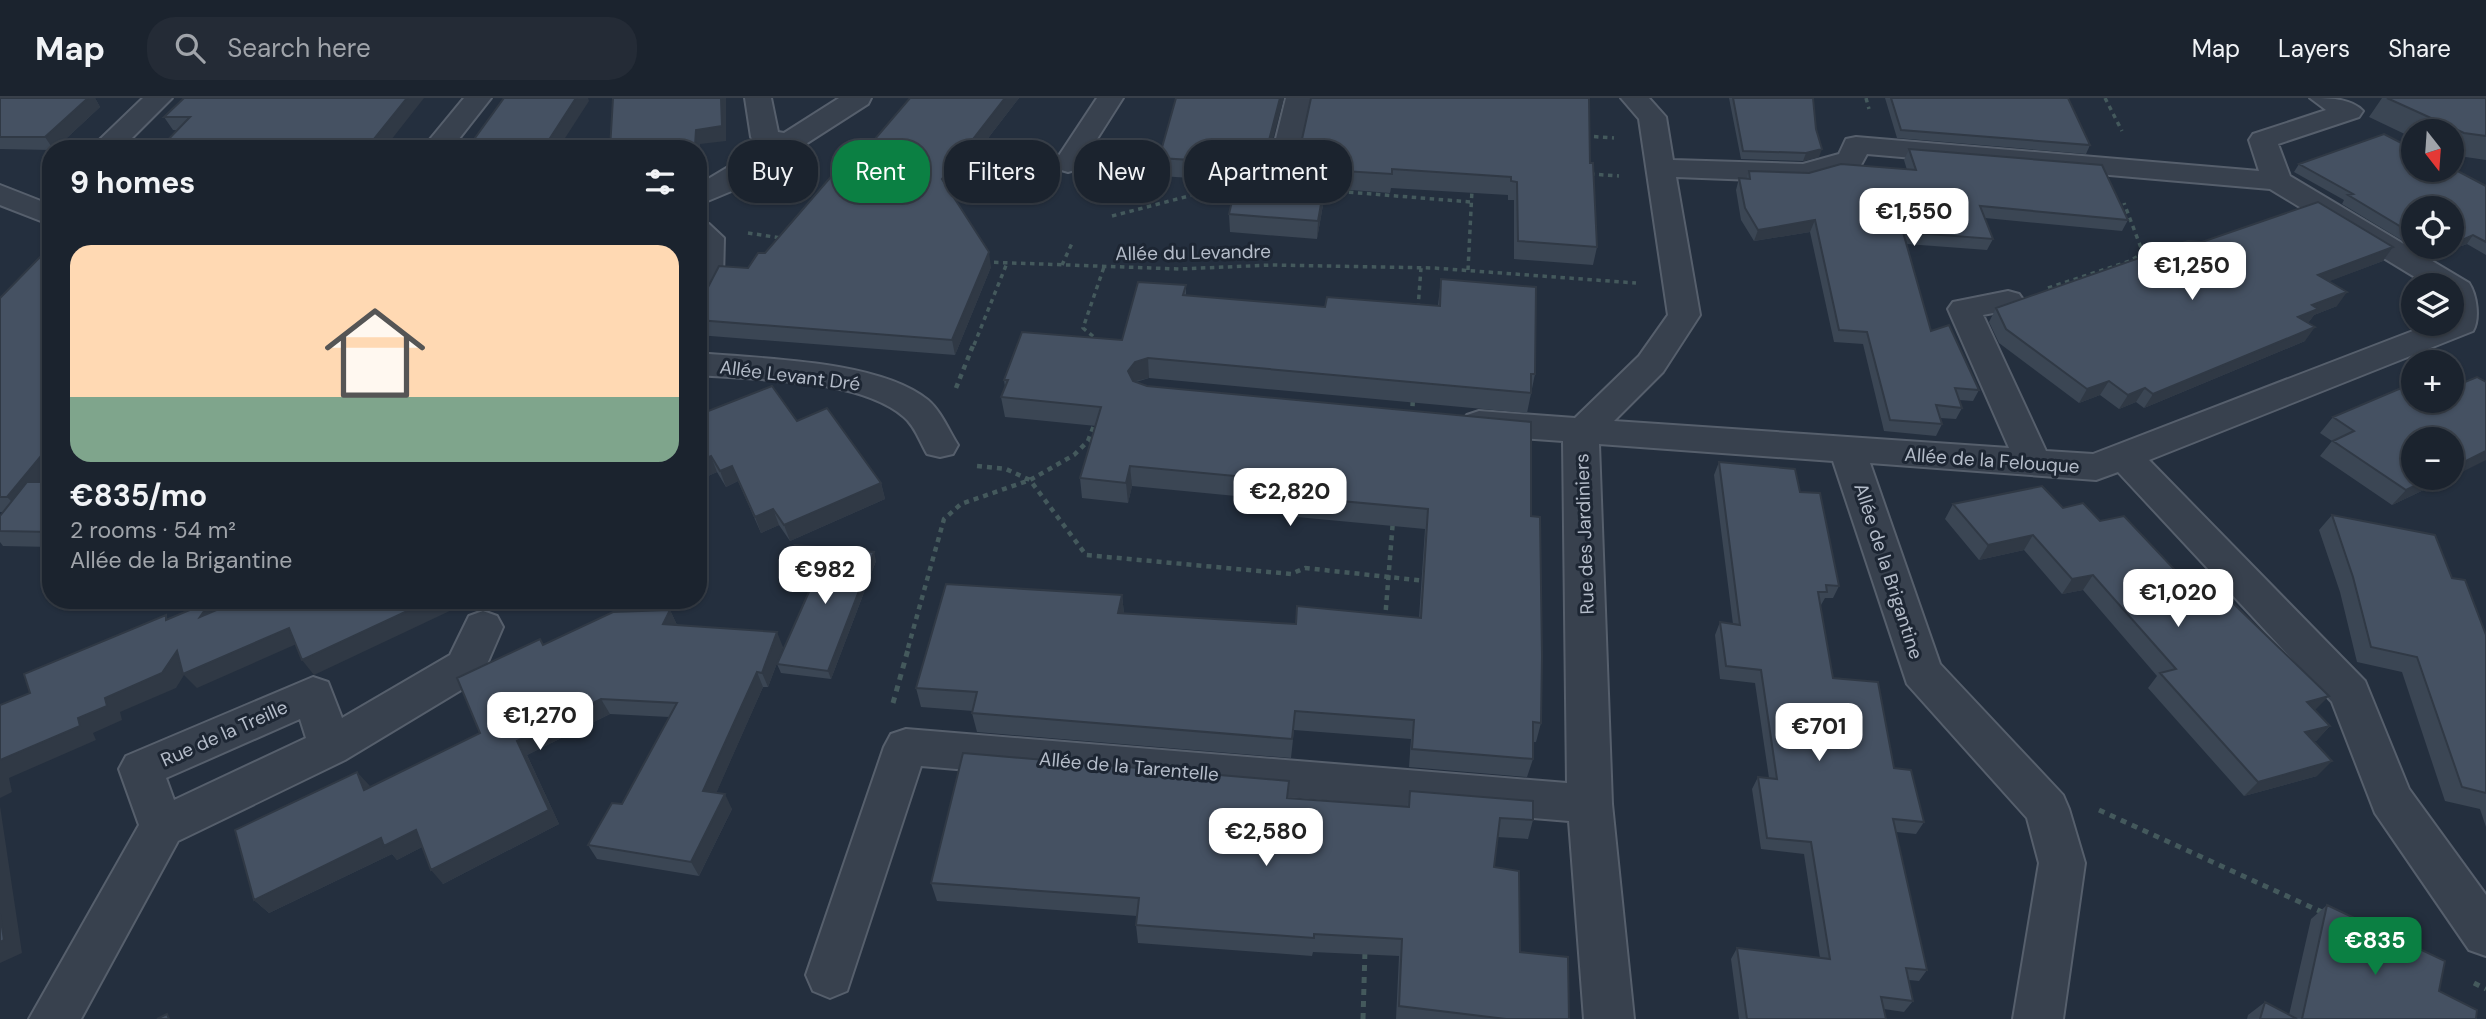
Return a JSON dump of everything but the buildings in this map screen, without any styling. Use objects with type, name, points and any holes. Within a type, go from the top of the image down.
[{"type":"street","points":[[114,140],[159,98]]},
{"type":"street","points":[[443,140],[478,98]]},
{"type":"street","points":[[758,98],[765,137],[776,140]]},
{"type":"street","points":[[793,140],[858,98]]},
{"type":"street","points":[[1068,163],[1110,98]]},
{"type":"street","points":[[1289,140],[1299,98]]},
{"type":"street","name":"Rue des Jardiniers","points":[[1609,1019],[1591,804],[1581,433],[1651,364],[1684,316],[1652,117],[1634,98]]},
{"type":"street","points":[[2277,181],[2263,140],[2327,108]]},
{"type":"street","name":"Allée de la Felouque","points":[[1660,162],[1805,173],[1851,159],[1856,145],[2107,164],[2277,181],[2429,273]]},
{"type":"street","points":[[707,192],[728,181]]},
{"type":"street","points":[[2008,301],[1964,309],[2034,463]]},
{"type":"street","name":"Allée de la Felouque","points":[[1413,404],[1581,433],[2096,467],[2430,336]]},
{"type":"street","name":"Allée Levant Dré","points":[[707,365],[867,384],[897,396],[917,409],[940,445]]},
{"type":"street","name":"Allée de la Brigantine","points":[[1848,451],[1922,672],[2047,809],[2062,863],[2038,1019]]},
{"type":"street","points":[[2124,456],[2350,693],[2391,799],[2486,934]]},
{"type":"street","points":[[54,1019],[162,827],[330,747],[466,666],[483,627]]},
{"type":"street","name":"Rue de la Treille","points":[[162,827],[141,769],[313,694],[330,747]]},
{"type":"street","points":[[830,975],[906,747]]},
{"type":"street","name":"Allée de la Tarentelle","points":[[906,747],[1591,804]]},
{"type":"path","points":[[1576,135],[1660,162]]},
{"type":"path","points":[[1581,174],[1660,162]]},
{"type":"path","points":[[2008,301],[2130,261],[2143,253],[2107,164]]},
{"type":"path","points":[[1468,270],[1473,178]]},
{"type":"path","points":[[1352,192],[1471,202]]},
{"type":"path","points":[[1112,216],[1184,197]]},
{"type":"path","points":[[707,234],[744,233],[783,238]]},
{"type":"path","points":[[1062,265],[1073,241]]},
{"type":"path","name":"Allée du Levandre","points":[[979,262],[1104,267],[1421,267],[1679,286]]},
{"type":"path","points":[[917,409],[957,388],[1006,263]]},
{"type":"path","points":[[1103,345],[1083,328],[1104,267]]},
{"type":"path","points":[[1418,322],[1421,267]]},
{"type":"path","points":[[906,747],[889,716],[944,519],[961,504],[1030,480],[1081,448],[1088,441],[1097,416]]},
{"type":"path","points":[[940,445],[971,465],[1006,469],[1030,480],[1086,555],[1291,573],[1305,568],[1428,581]]},
{"type":"path","points":[[1384,629],[1394,510]]},
{"type":"path","points":[[2086,804],[2327,914]]},
{"type":"path","points":[[1363,1019],[1366,937]]},
{"type":"path","points":[[2462,978],[2486,989]]}]
